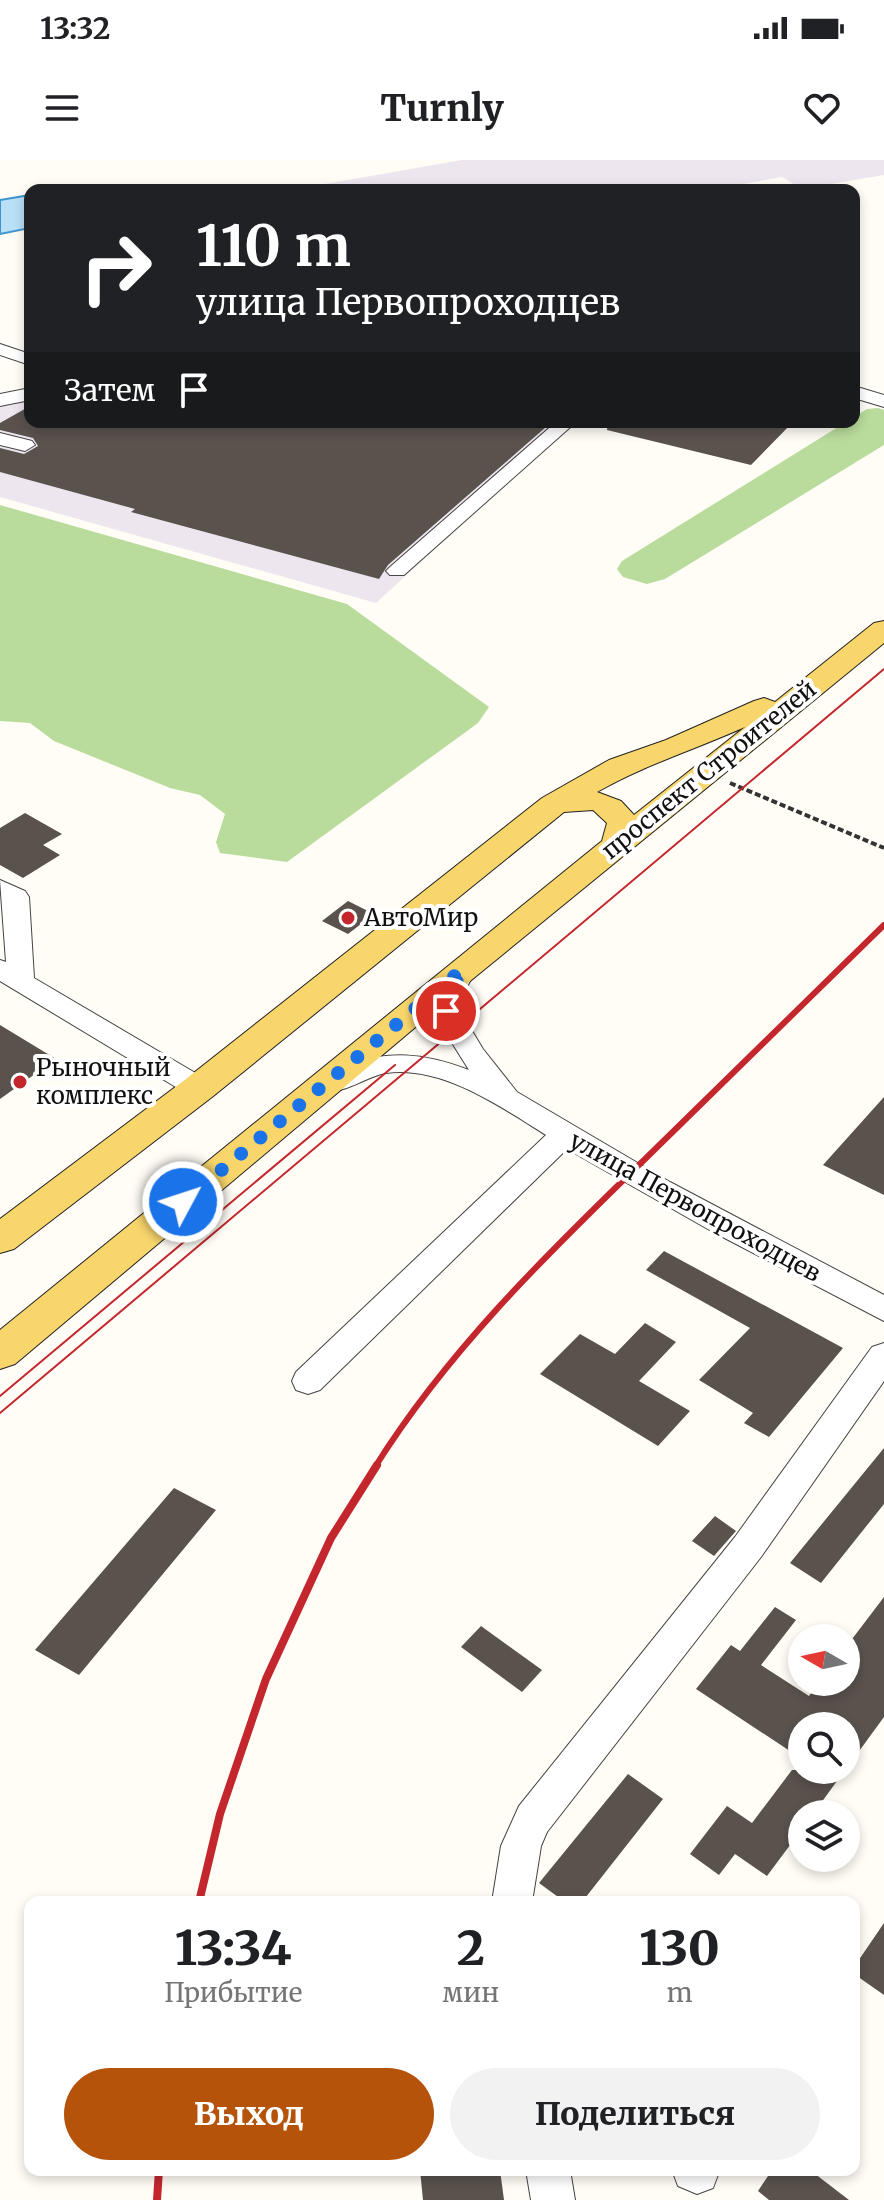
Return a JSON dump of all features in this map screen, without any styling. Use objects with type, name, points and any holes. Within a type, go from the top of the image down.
[{"type":"main road","points":[[827,675],[884,629]]},
{"type":"main road","name":"проспект Строителей","points":[[0,1239],[199,1088],[553,805],[620,766],[731,724],[827,675]]},
{"type":"main road","name":"проспект Строителей","points":[[0,1353],[463,969],[827,675]]},
{"type":"main road","points":[[553,805],[589,799],[609,805],[623,823],[617,843]]},
{"type":"street","points":[[0,349],[24,358]]},
{"type":"street","points":[[860,394],[884,401]]},
{"type":"street","points":[[0,400],[24,395]]},
{"type":"street","points":[[397,571],[560,428]]},
{"type":"street","points":[[0,439],[25,445]]},
{"type":"street","points":[[0,888],[16,897],[10,975],[199,1088]]},
{"type":"street","name":"улица Первопроходцев","points":[[463,969],[449,995],[446,1011],[473,1055],[508,1100]]},
{"type":"street","name":"улица Первопроходцев","points":[[321,1088],[377,1064],[415,1063],[453,1075],[508,1100],[564,1135],[884,1309]]},
{"type":"street","points":[[308,1381],[564,1135]]},
{"type":"street","points":[[513,1896],[521,1846],[533,1819],[748,1547],[884,1356]]},
{"type":"street","points":[[549,2176],[553,2200]]},
{"type":"path","points":[[727,781],[884,848]]},
{"type":"shaded area","points":[[462,160],[884,160],[884,175],[831,184],[794,184],[782,177],[743,184],[325,184]]},
{"type":"shaded area","points":[[24,397],[24,428],[566,428],[376,603],[0,497],[0,403]]},
{"type":"green space","points":[[867,409],[884,410],[884,445],[665,579],[647,584],[623,577],[617,569],[622,561],[836,428],[860,428],[860,413]]},
{"type":"green space","points":[[0,505],[347,604],[489,707],[478,723],[287,862],[220,853],[216,842],[225,814],[200,795],[170,788],[54,741],[30,723],[0,721]]},
{"type":"water","points":[[24,196],[24,229],[0,234],[0,200]]},
{"type":"building","points":[[24,409],[24,428],[545,428],[388,565],[379,579],[131,512],[135,509],[0,472],[0,448],[24,454],[38,446],[33,438],[0,430],[0,423]]},
{"type":"building","points":[[607,428],[787,428],[751,465]]},
{"type":"building","points":[[25,813],[62,834],[43,845],[60,855],[23,878],[0,865],[0,828]]},
{"type":"building","name":"АвтоМир","points":[[348,901],[374,914],[348,934],[322,921]]},
{"type":"building","points":[[0,1025],[56,1059],[0,1099]]},
{"type":"building","points":[[884,1097],[884,1195],[823,1165]]},
{"type":"building","points":[[664,1251],[843,1348],[769,1437],[744,1423],[753,1413],[699,1380],[750,1328],[646,1270]]},
{"type":"building","points":[[645,1323],[676,1342],[639,1381],[690,1411],[658,1446],[540,1374],[580,1334],[615,1354]]},
{"type":"building","points":[[884,1448],[884,1504],[821,1583],[790,1563]]},
{"type":"building","points":[[174,1488],[216,1510],[79,1675],[35,1650]]},
{"type":"building","points":[[715,1516],[736,1531],[714,1556],[692,1541]]},
{"type":"building","points":[[884,1597],[884,1717],[860,1750],[860,1712],[788,1712],[788,1750],[696,1689],[731,1645],[740,1651],[775,1607],[796,1620],[788,1624],[788,1630],[761,1665],[788,1682],[788,1696],[860,1696],[860,1629]]},
{"type":"building","points":[[481,1626],[542,1670],[522,1692],[461,1647]]},
{"type":"building","points":[[628,1774],[663,1799],[587,1896],[557,1896],[539,1883]]},
{"type":"building","points":[[788,1775],[788,1784],[835,1784],[823,1800],[788,1800],[788,1848],[767,1876],[735,1854],[719,1875],[690,1854],[727,1806],[752,1823]]},
{"type":"building","points":[[884,1923],[884,1995],[860,1978],[860,1958]]},
{"type":"building","points":[[421,2176],[501,2176],[504,2200],[423,2200]]},
{"type":"building","points":[[768,2176],[818,2176],[849,2200],[769,2200],[758,2191]]},
{"type":"tram line","points":[[0,1413],[884,669]]},
{"type":"tram line","points":[[0,1396],[395,1065]]},
{"type":"railway","points":[[375,1467],[433,1384],[534,1269],[884,925]]},
{"type":"railway","points":[[200,1896],[220,1814],[266,1679],[331,1538],[377,1465]]},
{"type":"railway","points":[[157,2200],[159,2176]]},
{"type":"place","name":"АвтоМир","points":[[348,918]]},
{"type":"place","name":"Рыночный комплекс","points":[[20,1082]]},
{"type":"route","points":[[183,1202],[463,969],[449,995],[446,1011]]}]
